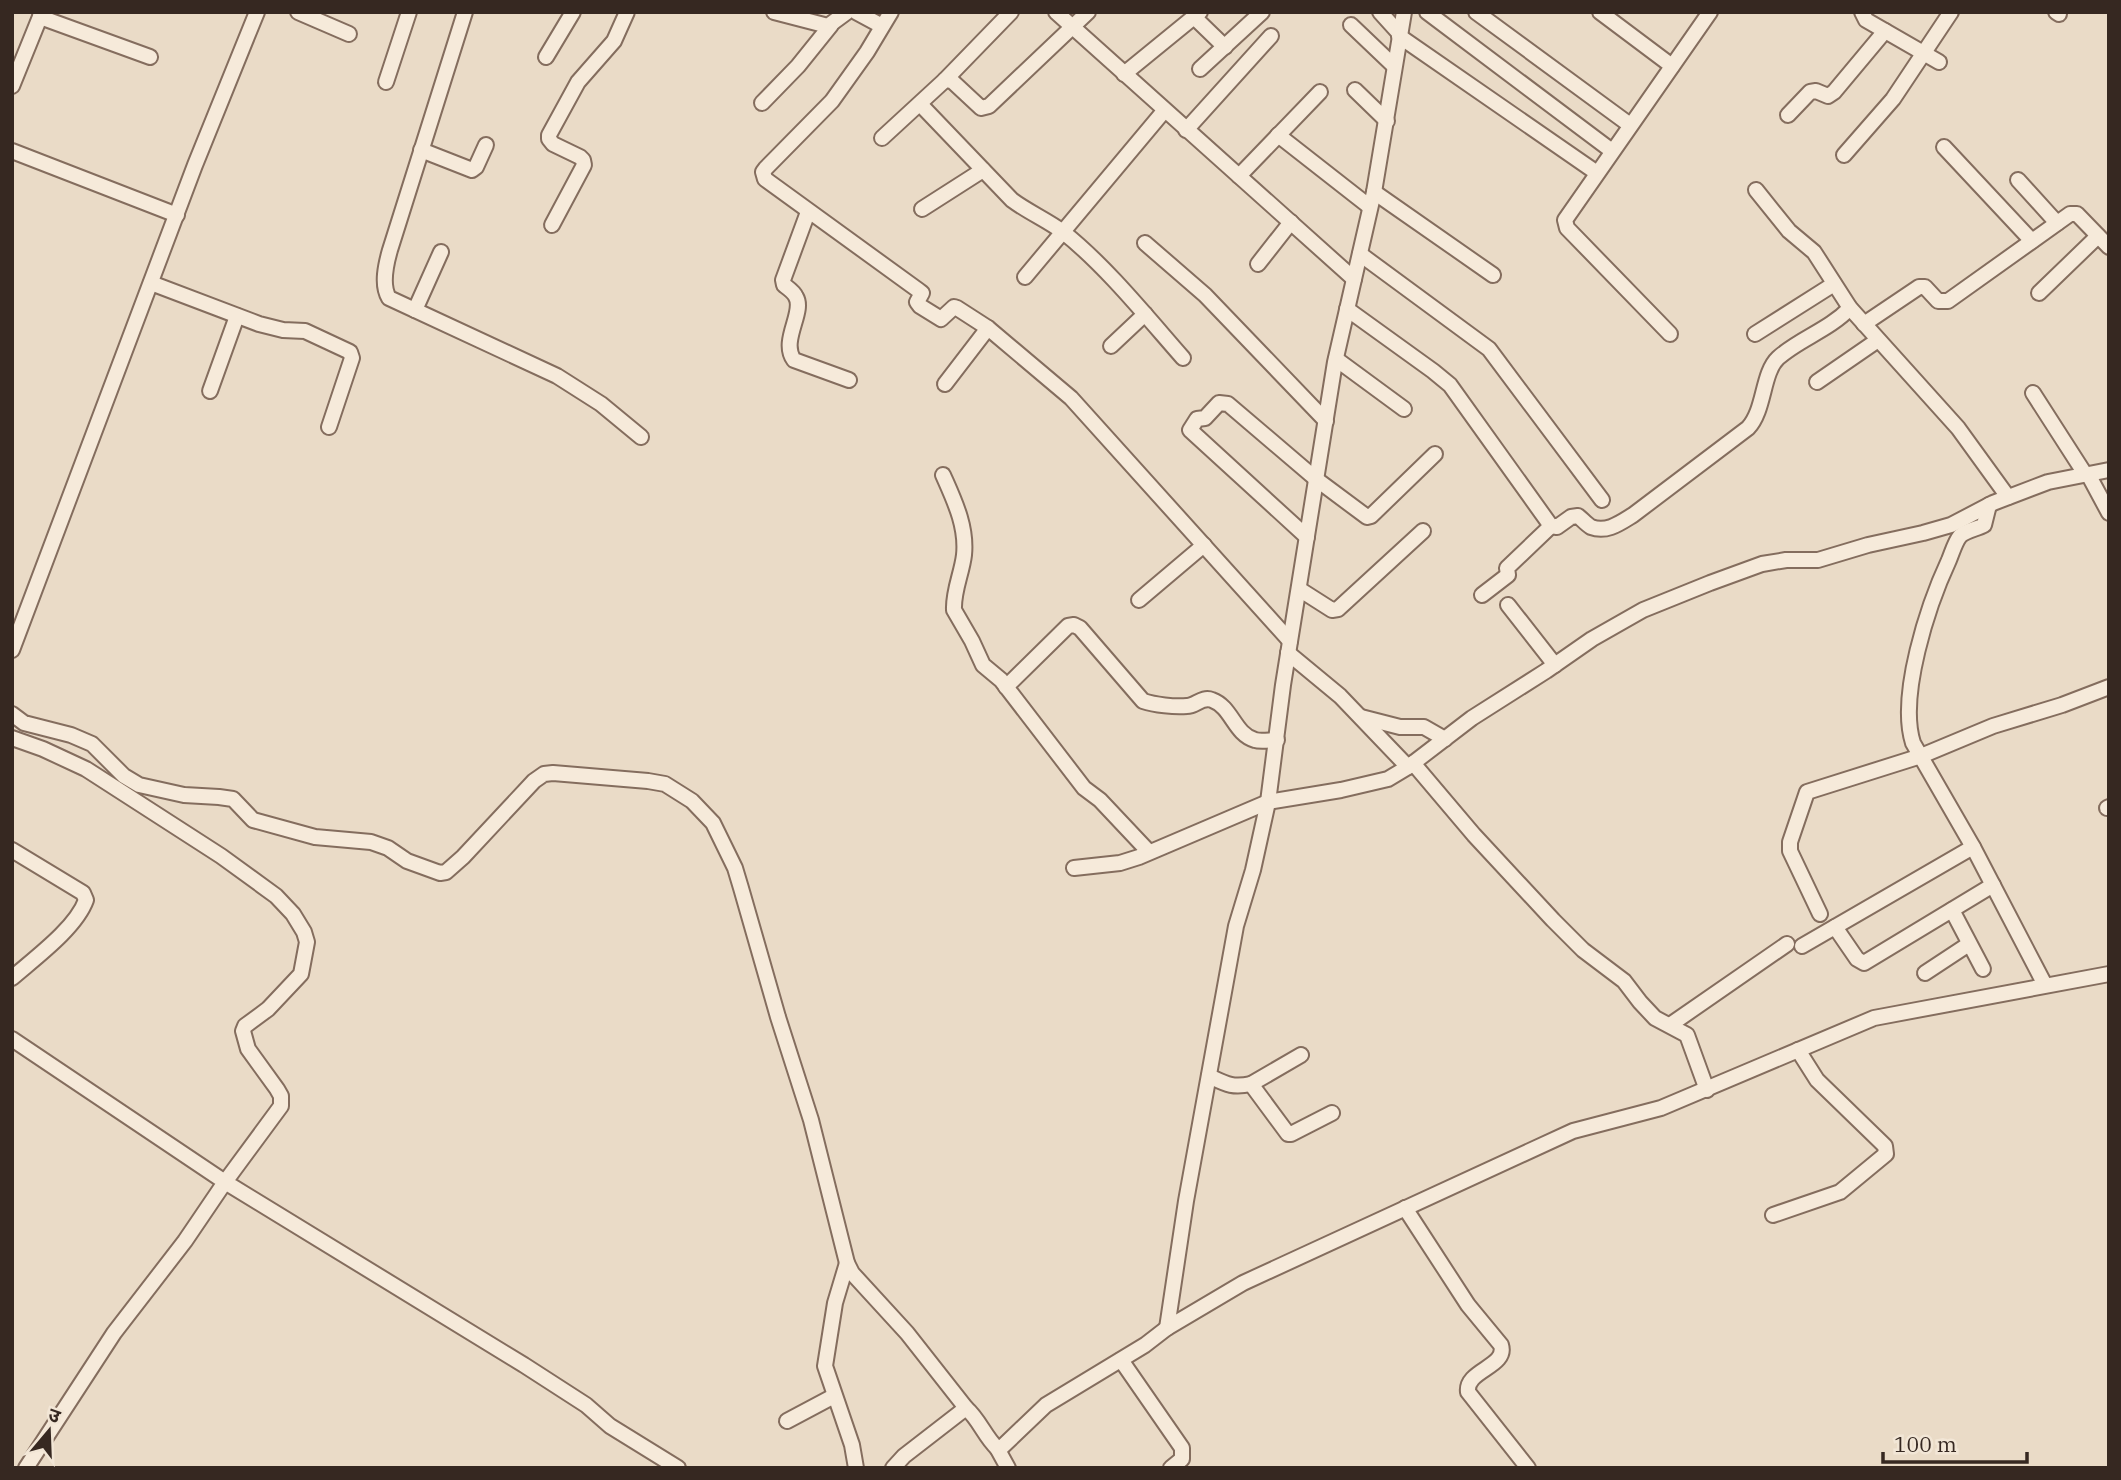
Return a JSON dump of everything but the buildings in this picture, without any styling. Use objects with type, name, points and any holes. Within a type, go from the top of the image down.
[{"type":"street","points":[[298,12],[349,34]]},
{"type":"street","points":[[386,82],[409,12]]},
{"type":"street","points":[[465,12],[390,250],[385,290],[389,298],[569,382],[641,437]]},
{"type":"street","points":[[546,57],[573,12]]},
{"type":"street","points":[[552,225],[584,165],[583,160],[553,144],[549,135],[578,82],[614,41],[627,12]]},
{"type":"street","points":[[774,12],[823,26],[831,25]]},
{"type":"street","points":[[762,103],[798,66],[831,25],[847,12]]},
{"type":"street","points":[[856,12],[882,26]]},
{"type":"street","points":[[891,12],[832,101],[763,172],[765,179],[922,293],[917,302],[929,312],[941,319],[950,309],[957,308],[988,328],[1071,398],[1204,545],[1289,647],[1410,765],[1534,901],[1583,950],[1624,981],[1648,1011],[1687,1035],[1707,1090]]},
{"type":"street","points":[[882,138],[945,80],[1011,12]]},
{"type":"street","points":[[1056,12],[1354,279]]},
{"type":"street","points":[[945,80],[952,81],[981,107],[989,106],[1088,12]]},
{"type":"street","points":[[1200,69],[1262,12]]},
{"type":"street","points":[[1380,12],[1399,35],[1597,173]]},
{"type":"street","points":[[1167,1328],[1186,1201],[1236,926],[1253,870],[1268,802],[1289,647],[1336,359],[1374,192],[1404,12]]},
{"type":"street","points":[[1427,12],[1612,151]]},
{"type":"street","points":[[1476,12],[1630,125]]},
{"type":"street","points":[[1670,334],[1565,224],[1565,217],[1710,12]]},
{"type":"street","points":[[1862,12],[1866,20],[1939,62]]},
{"type":"street","points":[[1844,155],[1886,108],[1951,12]]},
{"type":"street","points":[[1602,13],[1672,66]]},
{"type":"street","points":[[12,86],[16,65],[41,14],[150,57]]},
{"type":"street","points":[[12,650],[251,14]]},
{"type":"street","points":[[1124,74],[1197,15],[1225,47]]},
{"type":"street","points":[[1351,24],[1394,66]]},
{"type":"street","points":[[1788,115],[1810,92],[1831,94],[1885,31]]},
{"type":"street","points":[[1186,130],[1271,36]]},
{"type":"street","points":[[1355,90],[1387,121]]},
{"type":"street","points":[[1239,176],[1320,92]]},
{"type":"street","points":[[919,104],[1024,209],[1062,231],[1145,314],[1183,358]]},
{"type":"street","points":[[1025,277],[1164,111]]},
{"type":"street","points":[[1278,135],[1370,207]]},
{"type":"street","points":[[421,150],[472,170],[486,145]]},
{"type":"street","points":[[1944,147],[2032,241]]},
{"type":"street","points":[[12,151],[177,215]]},
{"type":"street","points":[[922,209],[984,170]]},
{"type":"street","points":[[2018,180],[2057,223]]},
{"type":"street","points":[[1756,190],[1789,231],[1814,252],[1850,308],[1961,430],[2008,497]]},
{"type":"street","points":[[1374,192],[1493,275]]},
{"type":"street","points":[[808,212],[783,281],[799,302],[789,346],[790,355],[794,360],[849,380]]},
{"type":"street","points":[[1864,324],[1919,287],[1925,287],[1938,301],[1948,301],[2070,214],[2075,214],[2104,241],[2039,293]]},
{"type":"street","points":[[1258,264],[1291,222]]},
{"type":"street","points":[[1145,243],[1205,295],[1326,421]]},
{"type":"street","points":[[415,310],[441,252]]},
{"type":"street","points":[[1360,254],[1489,349],[1602,500]]},
{"type":"street","points":[[151,283],[275,329],[305,331],[350,352],[352,358],[329,427]]},
{"type":"street","points":[[1755,334],[1834,284]]},
{"type":"street","points":[[1347,309],[1450,385],[1551,526],[1557,527],[1575,515],[1590,526],[1607,529],[1633,515],[1748,428],[1756,418],[1778,359],[1838,320],[1850,308]]},
{"type":"street","points":[[1111,346],[1145,314]]},
{"type":"street","points":[[210,391],[237,316]]},
{"type":"street","points":[[945,384],[988,328]]},
{"type":"street","points":[[1817,382],[1878,340]]},
{"type":"street","points":[[1336,359],[1404,409]]},
{"type":"street","points":[[2033,393],[2109,513]]},
{"type":"street","points":[[1307,537],[1190,430],[1198,419],[1205,418],[1219,403],[1228,404],[1316,479],[1367,517],[1435,454]]},
{"type":"street","points":[[1074,868],[1120,863],[1268,802],[1388,779],[1472,718],[1592,639],[1643,610],[1710,583],[1762,564],[1786,560],[1818,560],[1868,544],[1923,533],[1951,524],[1989,505],[2048,482],[2109,470]]},
{"type":"street","points":[[943,475],[957,507],[964,540],[964,555],[954,610],[983,665],[1006,687],[1084,788],[1100,800],[1149,852]]},
{"type":"street","points":[[1989,505],[1984,525],[1964,533],[1958,540],[1927,615],[1910,693],[1912,739],[1973,847],[2045,985]]},
{"type":"street","points":[[1482,594],[1508,575],[1507,568],[1551,526]]},
{"type":"street","points":[[1298,589],[1332,610],[1338,609],[1423,531]]},
{"type":"street","points":[[1139,600],[1204,545]]},
{"type":"street","points":[[1508,605],[1555,665]]},
{"type":"street","points":[[1006,687],[1068,626],[1074,625],[1080,628],[1143,701],[1189,706],[1202,699],[1211,699],[1221,705],[1241,732],[1252,739],[1277,740]]},
{"type":"street","points":[[1820,914],[1790,850],[1790,842],[1807,792],[1921,756],[1993,726],[2109,687]]},
{"type":"street","points":[[12,715],[24,723],[71,735],[92,744],[124,776],[139,785],[184,795],[233,799],[247,816],[256,821],[315,837],[370,842],[388,848],[411,863],[440,873],[446,872],[463,857],[534,781],[544,774],[648,780],[665,784],[692,801],[713,823],[735,869],[811,1120],[847,1264],[852,1273],[915,1342],[997,1448],[1008,1468]]},
{"type":"street","points":[[1360,716],[1400,727],[1424,727],[1445,739]]},
{"type":"street","points":[[12,738],[75,762],[221,856],[286,905],[304,932],[307,942],[301,974],[268,1009],[249,1022],[243,1031],[248,1049],[278,1089],[281,1106],[185,1241],[114,1333],[26,1468]]},
{"type":"street","points":[[1802,946],[1973,847]]},
{"type":"street","points":[[12,850],[83,893],[86,900],[60,935],[12,978]]},
{"type":"street","points":[[1835,927],[1857,959],[1864,962],[1993,885]]},
{"type":"street","points":[[1952,910],[1983,969]]},
{"type":"street","points":[[1670,1025],[1787,944]]},
{"type":"street","points":[[1924,973],[1969,944]]},
{"type":"street","points":[[997,1448],[1002,1447],[1045,1405],[1243,1283],[1573,1131],[1661,1108],[1874,1018],[2109,974]]},
{"type":"street","points":[[12,1039],[225,1182],[586,1405],[603,1421],[678,1468]]},
{"type":"street","points":[[1773,1215],[1840,1192],[1886,1154],[1885,1146],[1817,1080],[1798,1050]]},
{"type":"street","points":[[1209,1076],[1230,1086],[1251,1084],[1301,1055]]},
{"type":"street","points":[[1251,1084],[1288,1134],[1332,1113]]},
{"type":"street","points":[[1405,1208],[1468,1305],[1503,1349],[1501,1356],[1469,1381],[1467,1389],[1528,1468]]},
{"type":"street","points":[[847,1264],[835,1303],[825,1359],[826,1373],[852,1445],[856,1468]]},
{"type":"street","points":[[1121,1360],[1182,1448],[1182,1459],[1171,1468]]},
{"type":"street","points":[[787,1421],[834,1396]]},
{"type":"street","points":[[893,1468],[904,1455],[966,1408]]}]
